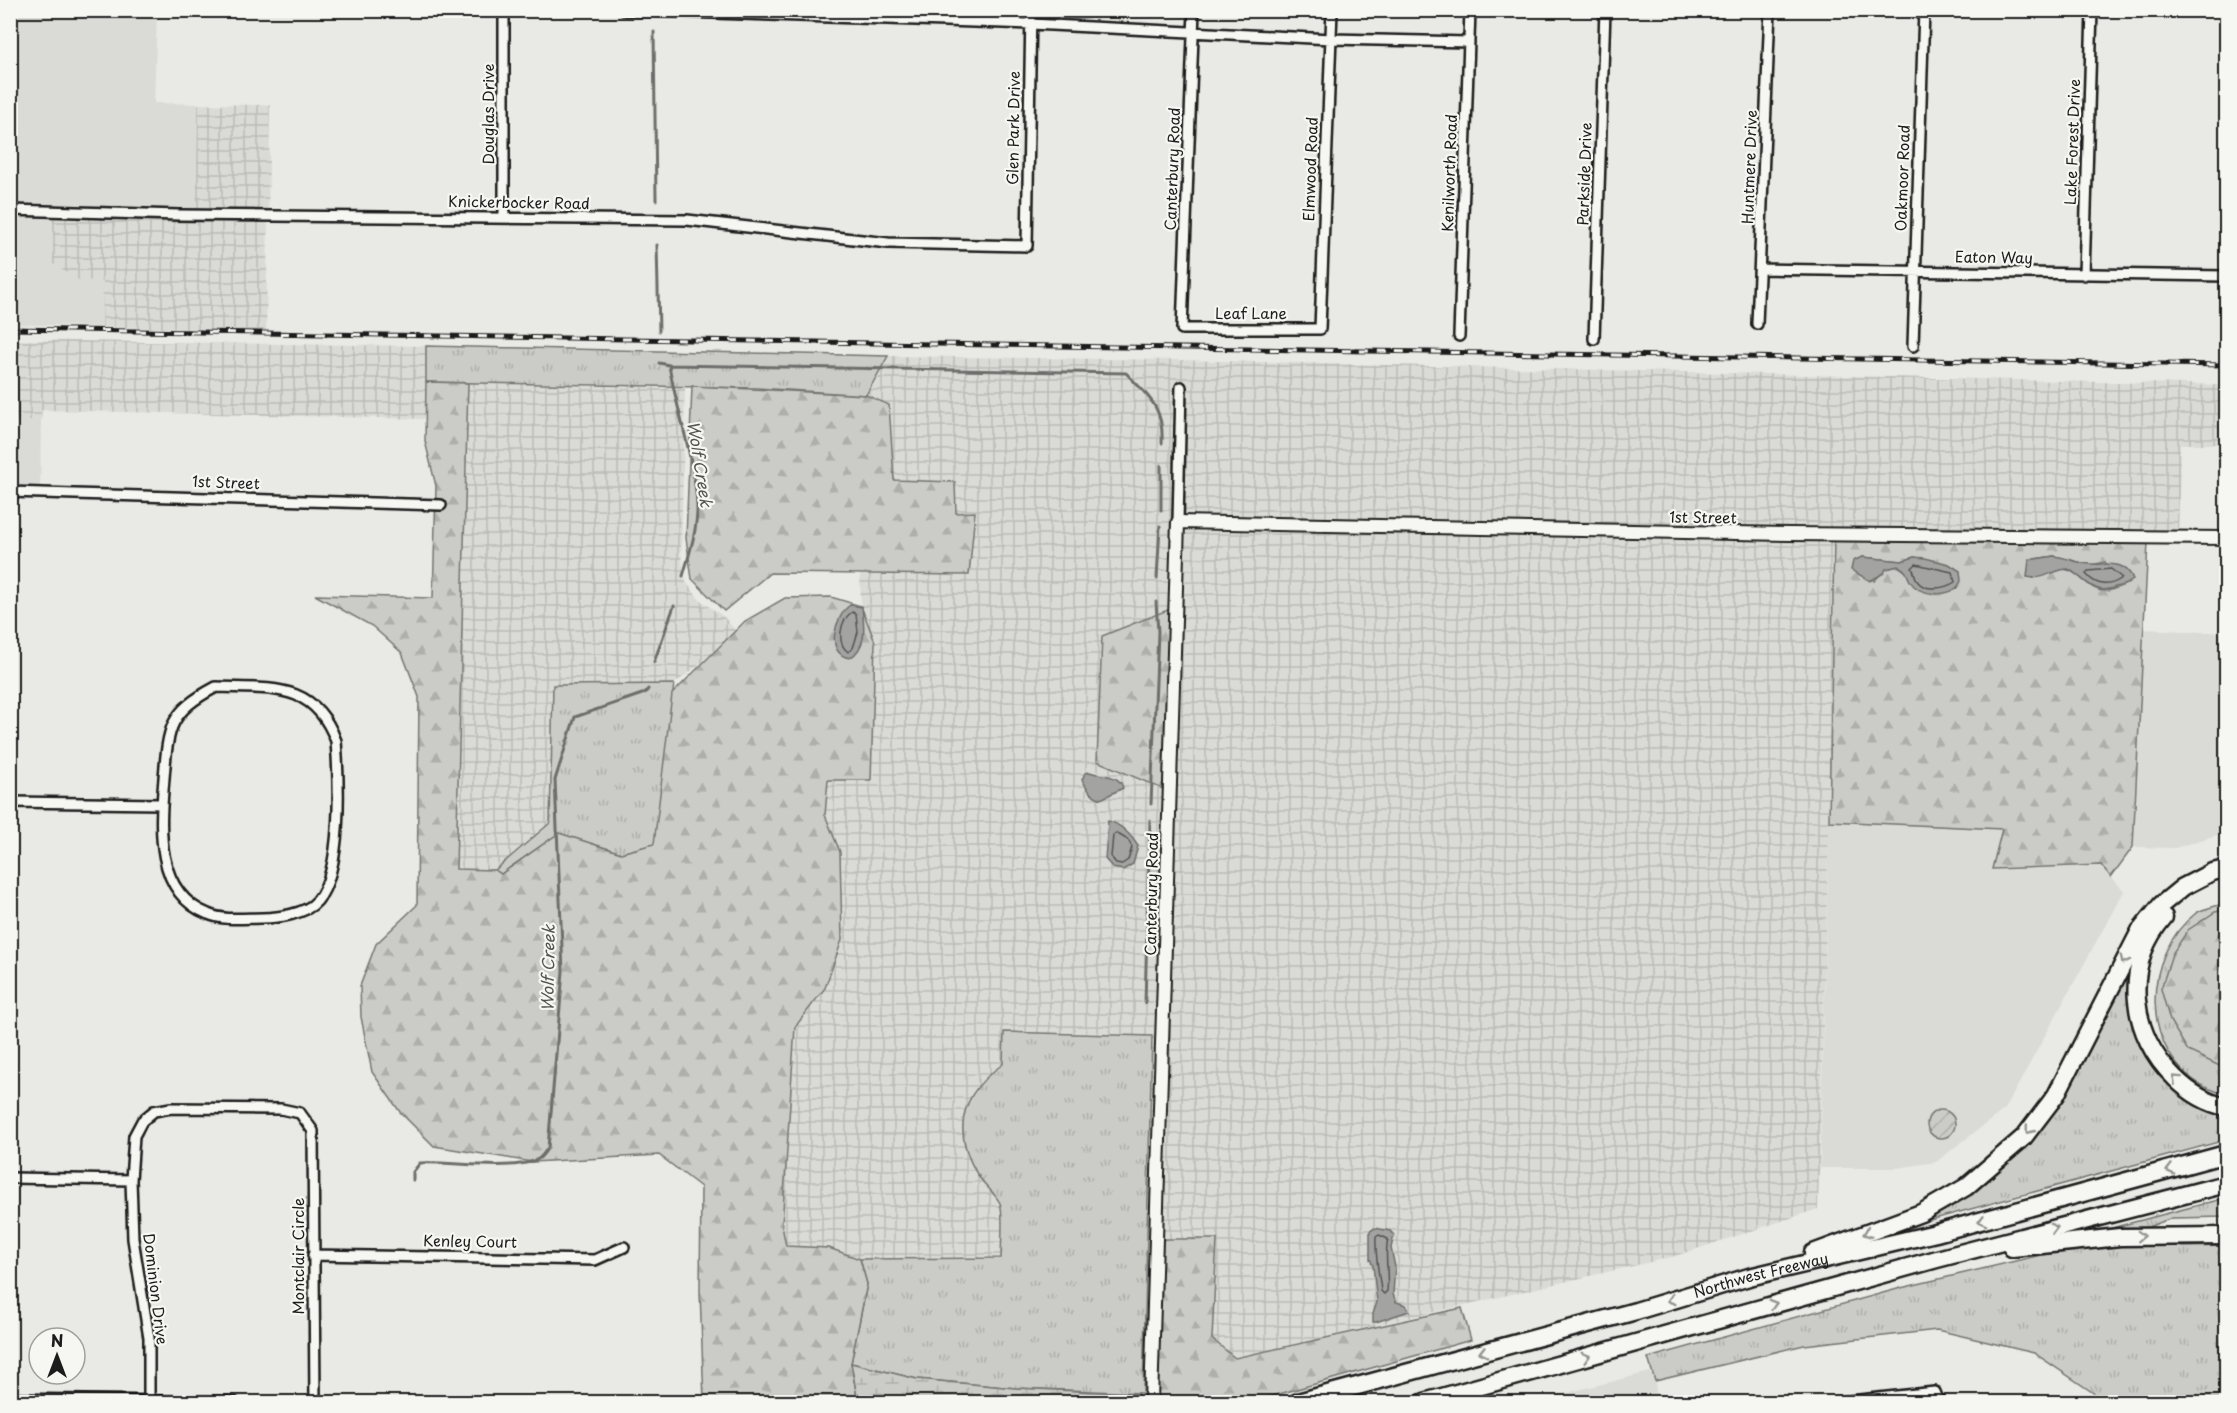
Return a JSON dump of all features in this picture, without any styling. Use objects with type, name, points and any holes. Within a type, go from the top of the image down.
[{"type":"highway","points":[[1749,1277],[1921,1213],[1966,1187],[1983,1173],[2024,1137],[2056,1095],[2140,931],[2161,905],[2183,887],[2212,872],[2226,869]]},
{"type":"highway","points":[[2226,879],[2190,894],[2171,909],[2155,928],[2139,967],[2136,999],[2140,1023],[2160,1064],[2198,1096],[2226,1107]]},
{"type":"highway","name":"Northwest Freeway","points":[[1298,1402],[1636,1311],[1749,1277],[1936,1233],[2226,1154]]},
{"type":"highway","name":"Northwest Freeway","points":[[1424,1402],[1936,1258],[2226,1184]]},
{"type":"highway","points":[[1936,1258],[2120,1237],[2226,1236]]},
{"type":"street","name":"Douglas Drive","points":[[504,10],[504,218]]},
{"type":"street","points":[[624,10],[1031,24],[1331,39],[1469,42]]},
{"type":"street","name":"Glen Park Drive","points":[[1027,246],[1031,10]]},
{"type":"street","name":"Canterbury Road","points":[[1182,329],[1194,10]]},
{"type":"street","name":"Elmwood Road","points":[[1320,329],[1332,10]]},
{"type":"street","name":"Kenilworth Road","points":[[1459,336],[1470,10]]},
{"type":"street","name":"Parkside Drive","points":[[1594,339],[1605,10]]},
{"type":"street","name":"Huntmere Drive","points":[[1757,324],[1770,10]]},
{"type":"street","name":"Oakmoor Road","points":[[1913,346],[1924,10]]},
{"type":"street","name":"Lake Forest Drive","points":[[2084,274],[2092,10]]},
{"type":"street","name":"Knickerbocker Road","points":[[10,210],[179,215],[687,220],[888,243],[1027,246]]},
{"type":"street","name":"Eaton Way","points":[[1761,269],[2226,276]]},
{"type":"street","name":"Leaf Lane","points":[[1182,329],[1320,329]]},
{"type":"street","name":"Canterbury Road","points":[[1151,1398],[1181,387]]},
{"type":"street","name":"1st Street","points":[[10,492],[441,505]]},
{"type":"street","name":"1st Street","points":[[1178,522],[1790,534],[2226,538]]},
{"type":"street","points":[[216,687],[286,690],[305,698],[330,726],[336,741],[338,760],[335,862],[317,902],[298,912],[274,918],[231,919],[209,915],[187,902],[169,879],[163,852],[161,804],[167,738],[176,717],[191,701],[216,687]]},
{"type":"street","points":[[10,802],[161,804]]},
{"type":"street","name":"Dominion Drive","points":[[149,1401],[149,1338],[133,1239],[131,1180],[134,1136],[142,1121],[154,1111],[171,1107],[281,1110],[300,1113]]},
{"type":"street","name":"Montclair Circle","points":[[300,1113],[313,1131],[315,1402]]},
{"type":"street","points":[[10,1178],[131,1180]]},
{"type":"street","name":"Kenley Court","points":[[313,1255],[595,1260],[624,1247]]},
{"type":"street","points":[[1840,1402],[1935,1392],[1939,1402]]},
{"type":"street","points":[[10,1400],[234,1402]]},
{"type":"shaded area","points":[[11,11],[157,11],[154,103],[198,104],[196,220],[53,218],[78,279],[103,281],[102,327],[11,324]]},
{"type":"shaded area","points":[[198,104],[270,105],[266,330],[102,327],[103,281],[78,280],[53,264],[53,218],[196,220]]},
{"type":"shaded area","points":[[11,340],[426,346],[425,419],[42,410],[41,420],[11,420]]},
{"type":"shaded area","points":[[888,356],[1179,360],[2226,385],[2226,444],[2180,444],[2178,543],[1834,539],[1818,1209],[1672,1257],[1235,1358],[1212,1339],[1217,1240],[1147,1239],[1152,1036],[1004,1032],[1003,1064],[992,1072],[962,1130],[966,1153],[979,1176],[1001,1204],[1001,1258],[860,1259],[829,1248],[786,1246],[782,1226],[795,1027],[825,988],[840,852],[825,815],[828,780],[871,780],[875,642],[861,606],[860,574],[969,575],[975,512],[956,514],[894,480],[889,405],[866,395]]},
{"type":"shaded area","points":[[468,383],[685,388],[681,555],[686,582],[700,600],[724,617],[739,635],[674,684],[553,685],[550,823],[495,870],[456,869]]},
{"type":"shaded area","points":[[11,420],[41,420],[40,490],[11,489]]},
{"type":"shaded area","points":[[2143,629],[2226,633],[2226,832],[2175,848],[2133,847]]},
{"type":"shaded area","points":[[1829,821],[2003,829],[1993,869],[2101,865],[2124,891],[2005,1109],[1936,1162],[1897,1168],[1820,1168]]},
{"type":"shaded area","points":[[1650,1372],[1655,1381],[1657,1402],[1531,1402]]},
{"type":"green space","points":[[426,346],[888,356],[866,395],[757,388],[426,382]]},
{"type":"green space","points":[[426,382],[468,383],[456,869],[495,870],[501,874],[559,833],[621,853],[654,844],[672,694],[745,621],[785,598],[831,597],[861,606],[875,642],[871,780],[828,780],[825,815],[840,852],[842,940],[825,988],[795,1027],[782,1226],[786,1246],[829,1248],[860,1259],[867,1284],[851,1363],[858,1402],[704,1402],[700,1291],[701,1187],[659,1155],[532,1162],[434,1146],[400,1112],[372,1072],[361,1017],[360,986],[376,944],[417,905],[419,697],[402,653],[372,626],[315,595],[433,598],[436,486],[425,441]]},
{"type":"green space","points":[[692,386],[866,395],[889,405],[894,480],[955,482],[956,513],[975,512],[969,575],[770,573],[724,611],[692,579],[686,538]]},
{"type":"green space","points":[[1834,539],[2148,542],[2133,847],[2111,877],[2101,865],[1992,869],[2002,829],[1829,821]],"holes":[[[2054,556],[2091,565],[2105,562],[2124,585],[2111,590],[2099,590],[2075,573],[2063,569],[2033,578],[2029,570],[2029,560]],[[1862,557],[1902,561],[1914,557],[1949,564],[1957,588],[1936,593],[1898,566],[1886,569],[1874,581]]]},
{"type":"green space","points":[[1170,609],[1165,790],[1097,761],[1102,636]]},
{"type":"green space","points":[[674,684],[655,844],[621,853],[559,833],[501,874],[495,870],[550,823],[553,685]]},
{"type":"green space","points":[[2226,903],[2226,1095],[2205,1087],[2183,1071],[2168,1051],[2159,1028],[2155,1003],[2157,978],[2165,953],[2178,931],[2196,913]]},
{"type":"green space","points":[[2226,910],[2226,1069],[2188,1051],[2170,1021],[2161,989],[2172,954],[2188,930],[2215,912]]},
{"type":"green space","points":[[2133,952],[2157,1070],[2226,1112],[2226,1140],[1908,1226],[2022,1145]]},
{"type":"green space","points":[[1004,1032],[1152,1036],[1143,1393],[1015,1388],[917,1379],[851,1363],[867,1284],[860,1259],[1001,1258],[1000,1203],[977,1174],[969,1158],[964,1142],[963,1127],[969,1100],[989,1075],[1003,1064]]},
{"type":"green space","points":[[1941,1110],[1951,1114],[1955,1124],[1951,1134],[1941,1138],[1931,1134],[1927,1124],[1931,1114]]},
{"type":"green space","points":[[2226,1198],[2226,1217],[2172,1218],[2148,1227],[2107,1233],[2104,1230]]},
{"type":"green space","points":[[1158,1239],[1217,1239],[1212,1339],[1235,1358],[1462,1308],[1471,1340],[1251,1402],[1155,1402]]},
{"type":"green space","points":[[2151,1242],[2183,1247],[2226,1246],[2226,1402],[2107,1402],[2034,1353],[1937,1330],[1804,1345],[1655,1381],[1648,1358],[1901,1288],[2041,1255]]},
{"type":"green space","points":[[851,1363],[917,1379],[1015,1388],[1138,1394],[1137,1402],[858,1402]]},
{"type":"water","points":[[2054,556],[2086,564],[2121,566],[2130,573],[2133,579],[2127,584],[2102,590],[2090,585],[2068,569],[2033,578],[2027,577],[2029,560]]},
{"type":"water","points":[[1862,557],[1902,561],[1914,557],[1925,558],[1949,564],[1960,571],[1961,581],[1958,586],[1947,593],[1926,592],[1914,586],[1905,571],[1898,566],[1886,569],[1884,573],[1870,581],[1851,570],[1853,561]]},
{"type":"water","points":[[850,605],[862,607],[864,635],[860,648],[850,658],[837,650],[835,634],[840,617]]},
{"type":"water","points":[[1090,772],[1114,778],[1121,783],[1123,788],[1101,799],[1091,794],[1082,780],[1085,773]]},
{"type":"water","points":[[1108,821],[1117,824],[1138,846],[1133,864],[1123,870],[1113,868],[1105,859]]},
{"type":"water","points":[[1375,1228],[1390,1231],[1394,1235],[1391,1248],[1395,1267],[1393,1294],[1396,1302],[1406,1305],[1409,1311],[1373,1322],[1377,1302],[1373,1266],[1370,1259],[1370,1231]]},
{"type":"waterway","name":"Wolf Creek","points":[[654,32],[656,200]]},
{"type":"waterway","name":"Wolf Creek","points":[[657,245],[659,331]]},
{"type":"waterway","name":"Wolf Creek","points":[[659,363],[669,365],[694,478],[697,512],[692,544],[683,576]]},
{"type":"waterway","points":[[669,365],[1126,373],[1148,396],[1158,411],[1162,443]]},
{"type":"waterway","points":[[1161,465],[1161,510]]},
{"type":"waterway","points":[[1157,578],[1160,526]]},
{"type":"waterway","points":[[1151,804],[1158,632],[1156,602]]},
{"type":"waterway","name":"Wolf Creek","points":[[654,662],[674,606]]},
{"type":"waterway","name":"Wolf Creek","points":[[413,1180],[413,1172],[420,1163],[514,1165],[538,1159],[548,1148],[563,971],[555,780],[575,717],[645,693],[648,689]]},
{"type":"waterway","points":[[1145,1003],[1150,820]]},
{"type":"railway","points":[[10,329],[2226,365]]}]
